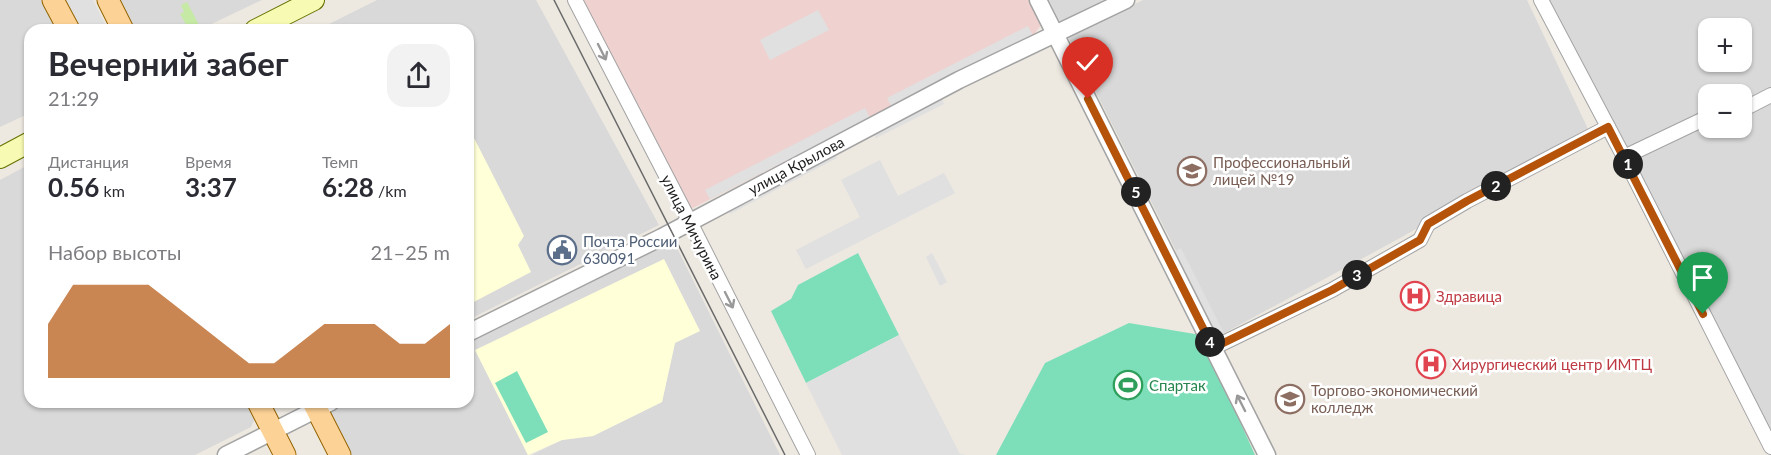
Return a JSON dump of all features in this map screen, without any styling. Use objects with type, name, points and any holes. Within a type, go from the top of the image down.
[{"type":"main road","points":[[53,0],[66,24]]},
{"type":"main road","points":[[108,0],[120,24]]},
{"type":"main road","points":[[267,24],[314,0]]},
{"type":"main road","points":[[0,158],[24,145]]},
{"type":"main road","points":[[261,408],[285,455]]},
{"type":"main road","points":[[322,408],[340,455]]},
{"type":"street","name":"улица Мичурина","points":[[574,0],[808,455]]},
{"type":"street","points":[[1038,0],[1267,455]]},
{"type":"street","name":"улица Крылова","points":[[474,330],[690,222],[959,80],[1126,0]]},
{"type":"street","points":[[1541,0],[1624,157],[1771,447]]},
{"type":"street","points":[[1752,105],[1771,95]]},
{"type":"street","points":[[1624,157],[1698,122]]},
{"type":"street","points":[[1213,348],[1342,284],[1420,240],[1428,224],[1608,127]]},
{"type":"street","points":[[226,455],[273,432],[313,408]]},
{"type":"shaded area","points":[[0,0],[44,0],[55,24],[24,24],[24,116],[0,127]]},
{"type":"shaded area","points":[[66,0],[93,0],[105,24],[78,24]]},
{"type":"shaded area","points":[[117,0],[262,0],[212,24],[129,24]]},
{"type":"shaded area","points":[[377,0],[536,0],[659,225],[474,317],[474,24],[329,24]]},
{"type":"shaded area","points":[[584,0],[1030,0],[1041,25],[1033,36],[691,209]]},
{"type":"shaded area","points":[[1049,0],[1103,0],[1060,22]]},
{"type":"shaded area","points":[[1143,0],[1527,0],[1588,129],[1402,237],[1219,336],[1068,37]]},
{"type":"shaded area","points":[[1549,0],[1771,0],[1771,429],[1763,422]]},
{"type":"shaded area","points":[[818,10],[829,30],[770,60],[760,40]]},
{"type":"shaded area","points":[[1028,26],[1033,36],[892,108],[887,98]]},
{"type":"shaded area","points":[[940,95],[944,104],[876,138],[871,129]]},
{"type":"shaded area","points":[[865,108],[870,118],[710,199],[705,190]]},
{"type":"shaded area","points":[[474,138],[524,236],[518,245],[531,272],[474,302]]},
{"type":"shaded area","points":[[833,149],[837,158],[730,214],[726,206]]},
{"type":"shaded area","points":[[880,160],[898,196],[944,173],[955,193],[806,269],[796,250],[860,217],[841,180]]},
{"type":"shaded area","points":[[24,167],[24,408],[252,408],[255,418],[251,427],[195,455],[0,455],[0,180]]},
{"type":"shaded area","points":[[673,240],[780,455],[531,455],[562,440],[593,436],[662,402],[675,343],[475,350],[528,455],[348,455],[327,413],[337,408],[474,408],[474,339]]},
{"type":"shaded area","points":[[1181,248],[1224,333],[1215,338],[1172,253]]},
{"type":"shaded area","points":[[932,253],[947,282],[940,286],[926,257]]},
{"type":"shaded area","points":[[664,259],[700,331],[675,343],[662,402],[593,436],[562,440],[528,455],[475,350]]},
{"type":"shaded area","points":[[899,335],[960,454],[967,455],[842,455],[806,383]]},
{"type":"green space","points":[[187,2],[198,24],[186,24],[180,14],[184,12],[181,5]]},
{"type":"green space","points":[[858,253],[899,335],[806,383],[771,311],[791,299],[798,285]]},
{"type":"green space","name":"Спартак","points":[[1129,323],[1201,335],[1255,455],[996,455],[1045,363]]},
{"type":"green space","points":[[517,371],[548,432],[526,443],[495,383]]},
{"type":"tram line","points":[[554,0],[785,455]]},
{"type":"place","name":"Профессиональный лицей №19","points":[[1192,171]]},
{"type":"place","name":"Почта России 630091","points":[[562,250]]},
{"type":"place","name":"Здравица","points":[[1415,296]]},
{"type":"place","name":"Хирургический центр ИМТЦ","points":[[1431,364]]},
{"type":"place","name":"Спартак","points":[[1128,385]]},
{"type":"place","name":"Торгово-экономический колледж","points":[[1290,399]]},
{"type":"route","points":[[1088,99],[1213,348],[1332,290],[1420,240],[1428,224],[1608,127],[1703,314]]}]
